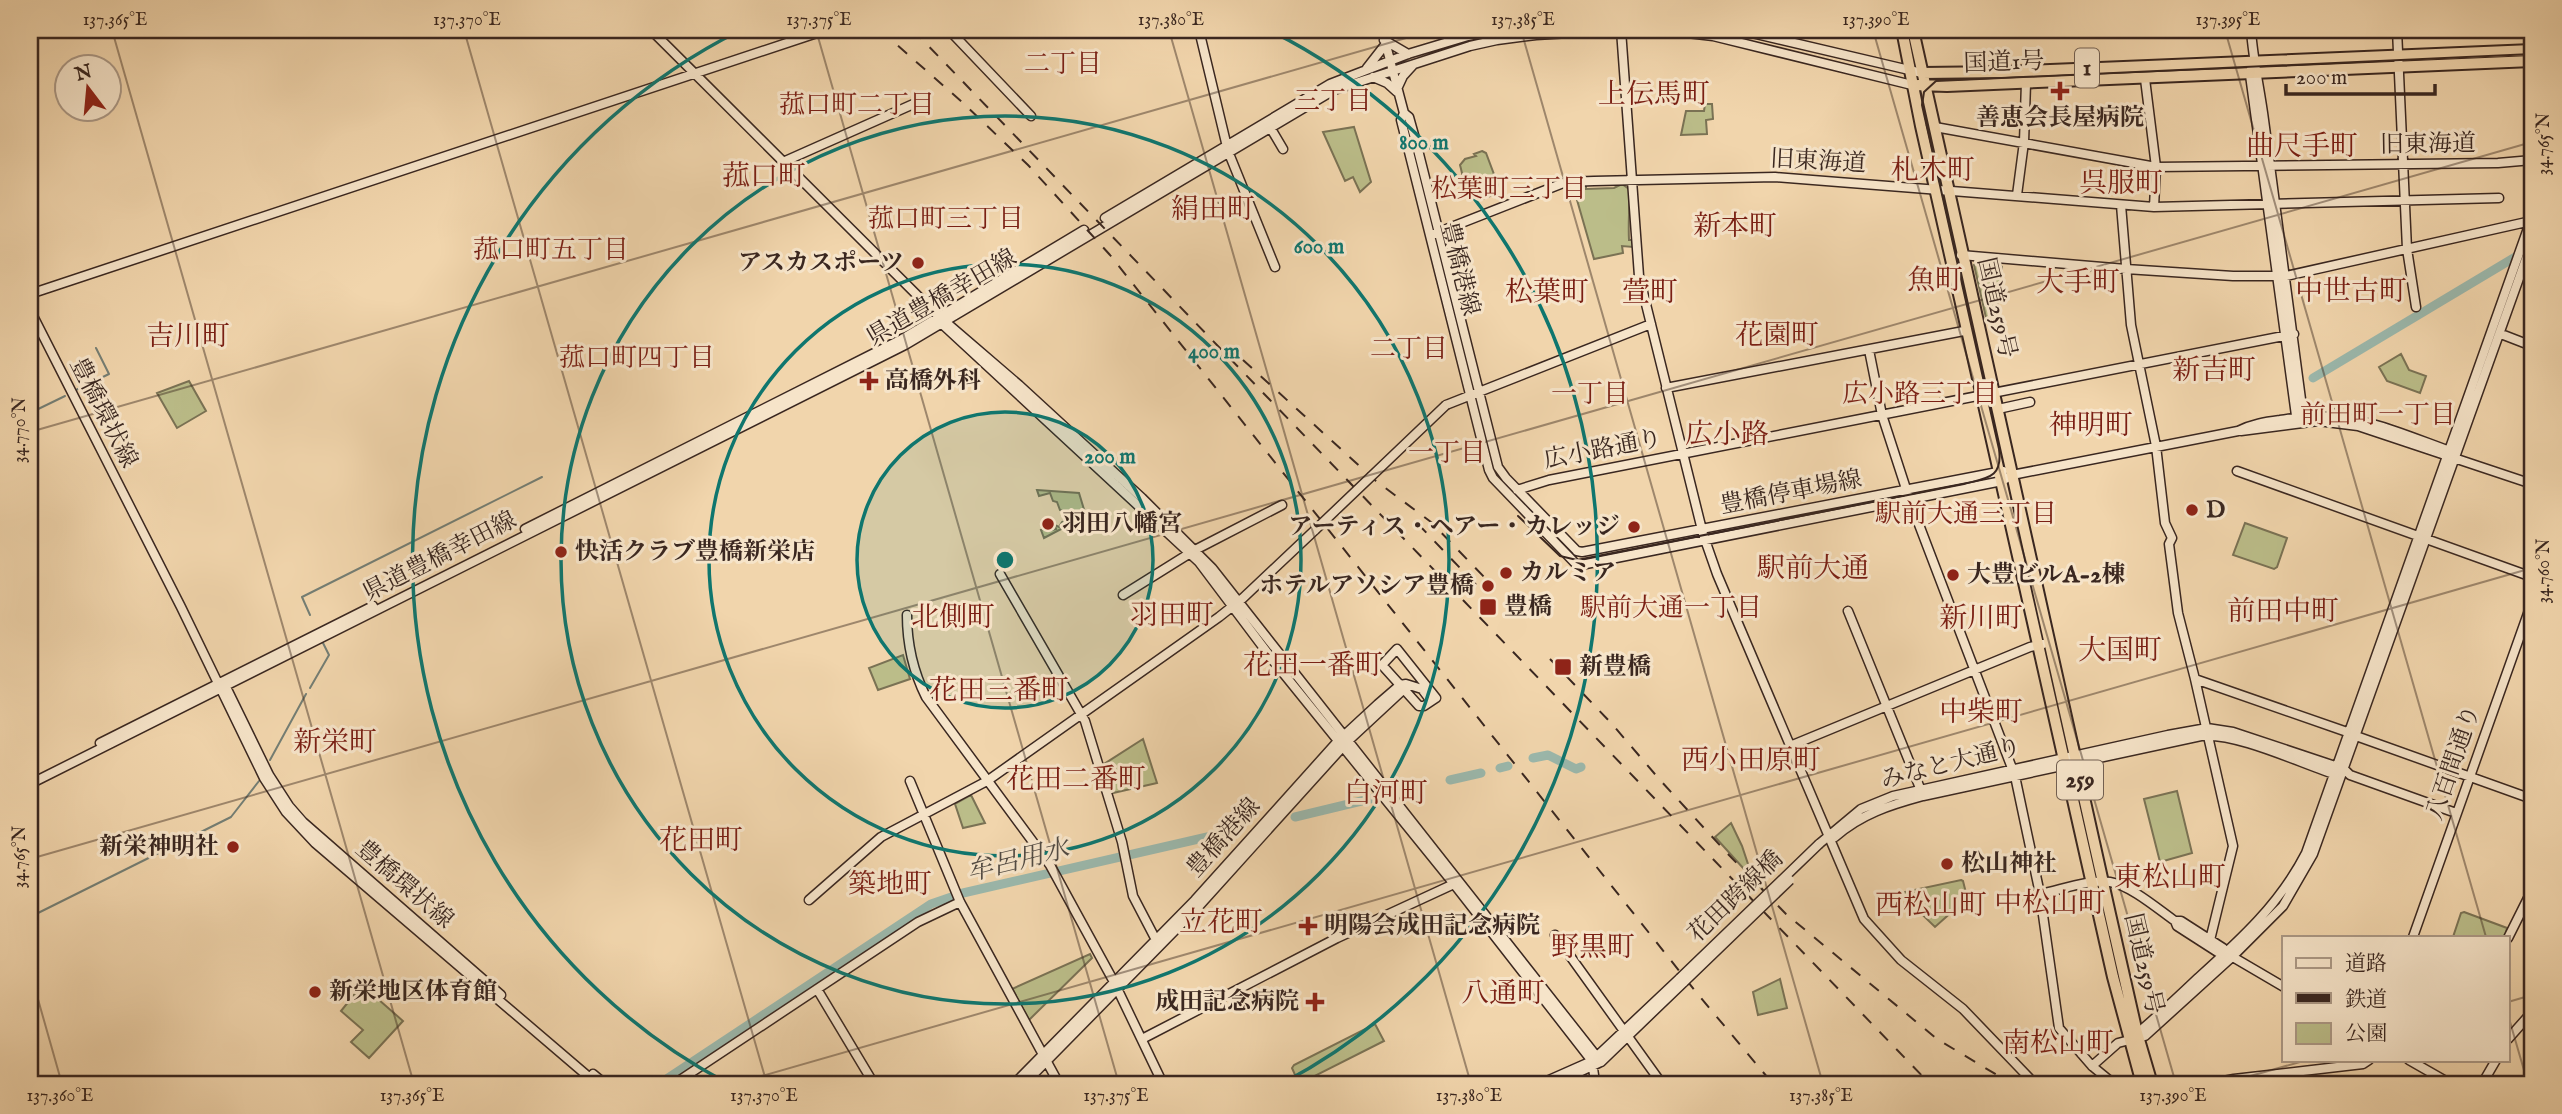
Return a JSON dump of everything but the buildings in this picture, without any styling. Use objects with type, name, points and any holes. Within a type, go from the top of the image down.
[{"type":"highway","points":[[1902,30],[1916,72]]},
{"type":"highway","points":[[1912,85],[1916,72],[1913,30]]},
{"type":"highway","name":"国道1号","points":[[1916,72],[2005,72],[2532,50]]},
{"type":"highway","name":"国道1号","points":[[1912,85],[2254,75],[2532,61]]},
{"type":"highway","name":"国道259号","points":[[1916,72],[1925,86],[1935,127],[1942,190]]},
{"type":"highway","name":"国道259号","points":[[1912,85],[1957,254],[2005,475],[2135,1037],[2142,1084]]},
{"type":"highway","name":"国道259号","points":[[1989,394],[1998,409],[2005,475]]},
{"type":"highway","name":"国道259号","points":[[2135,1037],[2152,1084]]},
{"type":"street","points":[[651,30],[929,308],[1193,552],[1456,883],[1595,1067]]},
{"type":"street","points":[[30,294],[826,30]]},
{"type":"street","points":[[948,30],[1031,116]]},
{"type":"street","points":[[1199,30],[1228,148],[1275,267]]},
{"type":"street","name":"豊橋港線","points":[[1382,30],[1404,113],[1401,120],[1435,234],[1475,394]]},
{"type":"street","name":"県道豊橋幸田線","points":[[30,784],[905,345],[1330,84],[1408,54],[1497,30]]},
{"type":"street","points":[[1621,30],[1639,276],[1705,542],[1864,919],[1900,960],[1964,1009],[2035,1084]]},
{"type":"street","name":"県道豊橋幸田線","points":[[1228,148],[1334,90],[1470,46],[1536,35],[1621,30],[1713,36],[1912,85]]},
{"type":"street","points":[[1739,30],[1766,32],[1916,72]]},
{"type":"street","points":[[2251,30],[2254,75],[2300,419]]},
{"type":"street","points":[[2397,30],[2407,249],[2416,307]]},
{"type":"street","points":[[1766,32],[1767,48]]},
{"type":"street","points":[[1364,70],[1384,43],[1408,54]]},
{"type":"street","points":[[1372,77],[1397,90],[1403,76],[1415,63]]},
{"type":"street","points":[[2145,79],[2156,167],[2154,207]]},
{"type":"street","points":[[2017,195],[2024,142],[2026,83]]},
{"type":"street","points":[[783,162],[927,97]]},
{"type":"street","points":[[1270,127],[1283,149]]},
{"type":"street","name":"旧東海道","points":[[1935,127],[2156,167],[2498,163],[2532,160]]},
{"type":"street","name":"旧東海道","points":[[1435,234],[1566,182],[1775,177],[2154,207],[2499,198]]},
{"type":"street","points":[[2121,205],[2131,325],[2156,446],[2165,523],[2172,538],[2169,544],[2178,613],[2233,846],[2210,940]]},
{"type":"street","points":[[1957,254],[2126,269],[2281,276],[2531,219],[2529,247],[2501,334],[2451,455]]},
{"type":"street","points":[[2092,1066],[2118,1043],[2135,1037],[2229,955],[2276,903],[2306,853],[2341,772],[2519,258],[2529,247]]},
{"type":"street","name":"豊橋環状線","points":[[30,310],[221,687],[264,778],[296,823],[597,1084]]},
{"type":"street","points":[[809,900],[881,837],[987,781],[1235,605],[1446,405],[1651,324]]},
{"type":"street","points":[[1666,388],[1974,330]]},
{"type":"street","points":[[2501,334],[2532,346]]},
{"type":"street","name":"広小路通り","points":[[1517,490],[1549,480],[2290,335]]},
{"type":"street","points":[[1869,350],[1882,415],[1910,501],[2014,772],[2040,894],[2059,1028],[2092,1066],[2114,1084]]},
{"type":"street","points":[[1475,394],[1498,467],[1577,551],[1581,565]]},
{"type":"street","points":[[1475,394],[1491,475],[1575,563],[1581,565]]},
{"type":"street","points":[[1998,409],[2030,402]]},
{"type":"street","points":[[2005,475],[2238,431],[2250,432],[2300,419],[2358,426],[2451,455],[2532,485]]},
{"type":"street","points":[[2237,471],[2532,577]]},
{"type":"street","name":"豊橋停車場線","points":[[1577,551],[2005,475]]},
{"type":"street","name":"豊橋停車場線","points":[[1581,565],[1910,501],[2005,475]]},
{"type":"street","points":[[1124,595],[1193,552],[1282,505]]},
{"type":"street","points":[[1000,574],[1082,714],[1125,856],[1133,896],[1156,940]]},
{"type":"street","name":"八百間通り","points":[[2413,936],[2532,602]]},
{"type":"street","points":[[1848,611],[1922,792]]},
{"type":"street","points":[[908,615],[908,647],[926,697],[1054,873],[1116,986],[1163,1084]]},
{"type":"street","points":[[1790,746],[2044,643]]},
{"type":"street","points":[[1397,649],[1436,698],[1424,706],[1419,706],[1406,688],[1382,665],[1397,649]]},
{"type":"street","points":[[2195,679],[2532,799]]},
{"type":"street","name":"県道豊橋幸田線","points":[[30,779],[221,687]]},
{"type":"street","name":"豊橋環状線","points":[[221,687],[269,775],[303,822],[605,1084]]},
{"type":"street","points":[[1343,741],[1406,688],[1422,689],[1431,701]]},
{"type":"street","points":[[2207,732],[2341,772],[2456,813]]},
{"type":"street","name":"みなと大通り","points":[[1820,846],[1865,815],[1922,792],[2207,732]]},
{"type":"street","name":"豊橋港線","points":[[1116,986],[1343,741]]},
{"type":"street","name":"豊橋港線","points":[[1024,1084],[1116,986],[1199,906],[1343,741]]},
{"type":"street","points":[[910,781],[958,897],[1059,1084]]},
{"type":"street","name":"花田跨線橋","points":[[1626,1035],[1820,846]]},
{"type":"street","points":[[2040,894],[2098,882],[2123,886],[2219,953],[2229,955],[2282,986]]},
{"type":"street","points":[[1142,1039],[1337,939],[1456,883]]},
{"type":"street","points":[[2509,936],[2532,890]]},
{"type":"street","points":[[674,1084],[958,897]]},
{"type":"street","points":[[2175,921],[2181,921],[2223,948],[2229,955]]},
{"type":"street","points":[[1555,935],[1662,1084]]},
{"type":"street","points":[[817,989],[874,1084]]},
{"type":"street","points":[[2510,1037],[2532,1012]]},
{"type":"street","points":[[1554,1084],[1595,1067],[1626,1035]]},
{"type":"street","name":"豊橋港線","points":[[1014,1084],[1045,1059]]},
{"type":"street","points":[[2208,1084],[2366,1062]]},
{"type":"street","points":[[2412,1062],[2451,1084]]},
{"type":"street","points":[[2482,1084],[2495,1062]]},
{"type":"street","points":[[1540,1084],[1595,1067]]},
{"type":"green space","points":[[1705,104],[1712,104],[1713,119],[1706,120],[1707,134],[1681,135],[1686,111],[1704,111]]},
{"type":"green space","points":[[1354,127],[1371,182],[1360,192],[1353,177],[1345,181],[1323,132]]},
{"type":"green space","points":[[1482,151],[1486,153],[1498,185],[1493,195],[1480,200],[1468,190],[1460,165],[1465,159]]},
{"type":"green space","points":[[1622,184],[1629,189],[1629,240],[1632,240],[1633,247],[1622,246],[1623,253],[1594,259],[1573,186],[1586,186],[1586,189],[1614,188]]},
{"type":"green space","points":[[1978,262],[1999,263],[2002,267],[1995,322],[1987,322],[1974,265]]},
{"type":"green space","points":[[2401,354],[2409,370],[2426,376],[2420,393],[2387,381],[2379,367]]},
{"type":"green space","points":[[189,381],[206,411],[177,428],[157,393]]},
{"type":"green space","points":[[1037,490],[1079,493],[1086,516],[1044,538],[1041,530],[1051,527],[1052,530],[1056,529],[1055,525],[1059,527],[1062,522],[1074,518],[1072,512],[1060,510],[1050,493],[1039,496]]},
{"type":"green space","points":[[2245,523],[2287,538],[2277,567],[2274,569],[2233,555]]},
{"type":"green space","points":[[903,655],[910,679],[878,690],[869,668]]},
{"type":"green space","points":[[1143,739],[1157,783],[1113,793],[1104,764]]},
{"type":"green space","points":[[2177,791],[2192,853],[2160,862],[2144,799]]},
{"type":"green space","points":[[971,795],[985,823],[963,828],[955,804]]},
{"type":"green space","points":[[1731,823],[1751,873],[1763,890],[1715,837]]},
{"type":"green space","points":[[1961,880],[1969,905],[1954,910],[1935,927],[1900,893]]},
{"type":"green space","points":[[2461,913],[2507,928],[2505,936],[2453,936]]},
{"type":"green space","points":[[1090,954],[1092,958],[1029,1020],[1012,989]]},
{"type":"green space","points":[[1780,979],[1787,1008],[1758,1015],[1753,992]]},
{"type":"green space","points":[[362,985],[403,1021],[369,1058],[351,1042],[363,1030],[341,1011]]},
{"type":"green space","points":[[1375,1024],[1384,1041],[1299,1084],[1292,1068],[1294,1065]]},
{"type":"waterway","name":"牟呂用水","points":[[2313,378],[2522,253]]},
{"type":"waterway","points":[[76,390],[109,374],[96,348]]},
{"type":"waterway","points":[[30,413],[65,396]]},
{"type":"waterway","points":[[310,615],[302,597],[542,477]]},
{"type":"waterway","points":[[310,688],[329,655],[323,643]]},
{"type":"waterway","points":[[270,760],[306,694]]},
{"type":"waterway","name":"牟呂用水","points":[[1533,758],[1548,755],[1576,769],[1581,767]]},
{"type":"waterway","name":"牟呂用水","points":[[1500,768],[1508,766]]},
{"type":"waterway","name":"牟呂用水","points":[[1450,780],[1481,773]]},
{"type":"waterway","points":[[30,917],[231,817],[259,781]]},
{"type":"waterway","name":"牟呂用水","points":[[1295,817],[1374,798]]},
{"type":"waterway","name":"牟呂用水","points":[[659,1084],[931,904],[963,893],[1229,832]]},
{"type":"waterway","points":[[30,1081],[34,1084]]},
{"type":"tram line","points":[[1518,516],[1560,556],[1577,560],[1964,484],[1986,478],[1996,471],[2000,459],[1999,449],[1922,105],[1924,92],[1936,81],[2532,54]]},
{"type":"railway","points":[[880,30],[1028,165],[1110,255],[1696,992],[1773,1084]]},
{"type":"railway","points":[[913,30],[1930,1084]]},
{"type":"railway","points":[[1243,360],[1376,481],[1431,522],[1487,580]]},
{"type":"railway","points":[[1418,524],[1482,591]]},
{"type":"railway","points":[[1550,659],[1786,914],[1937,1039],[2012,1084]]},
{"type":"place","name":"善恵会長屋病院","points":[[2060,91]]},
{"type":"place","name":"アスカスポーツ","points":[[918,263]]},
{"type":"place","name":"高橋外科","points":[[869,381]]},
{"type":"place","name":"D","points":[[2192,510]]},
{"type":"place","name":"羽田八幡宮","points":[[1048,524]]},
{"type":"place","name":"アーティス・ヘアー・カレッジ","points":[[1634,527]]},
{"type":"place","name":"快活クラブ豊橋新栄店","points":[[561,552]]},
{"type":"place","name":"カルミア","points":[[1506,573]]},
{"type":"place","name":"大豊ビルA-2棟","points":[[1953,575]]},
{"type":"place","name":"ホテルアソシア豊橋","points":[[1488,586]]},
{"type":"place","name":"豊橋","points":[[1488,607]]},
{"type":"place","name":"新豊橋","points":[[1563,667]]},
{"type":"place","name":"新栄神明社","points":[[233,847]]},
{"type":"place","name":"松山神社","points":[[1947,864]]},
{"type":"place","name":"明陽会成田記念病院","points":[[1308,926]]},
{"type":"place","name":"新栄地区体育館","points":[[315,992]]},
{"type":"place","name":"成田記念病院","points":[[1315,1002]]},
{"type":"district","name":"二丁目","points":[[1063,64]]},
{"type":"district","name":"上伝馬町","points":[[1654,95]]},
{"type":"district","name":"三丁目","points":[[1333,101]]},
{"type":"district","name":"菰口町二丁目","points":[[857,105]]},
{"type":"district","name":"曲尺手町","points":[[2302,147]]},
{"type":"district","name":"札木町","points":[[1933,171]]},
{"type":"district","name":"菰口町","points":[[764,177]]},
{"type":"district","name":"呉服町","points":[[2121,184]]},
{"type":"district","name":"松葉町三丁目","points":[[1509,189]]},
{"type":"district","name":"絹田町","points":[[1213,210]]},
{"type":"district","name":"菰口町三丁目","points":[[946,219]]},
{"type":"district","name":"新本町","points":[[1735,227]]},
{"type":"district","name":"菰口町五丁目","points":[[551,250]]},
{"type":"district","name":"魚町","points":[[1935,281]]},
{"type":"district","name":"大手町","points":[[2078,283]]},
{"type":"district","name":"中世古町","points":[[2351,292]]},
{"type":"district","name":"松葉町","points":[[1547,293]]},
{"type":"district","name":"萱町","points":[[1650,293]]},
{"type":"district","name":"花園町","points":[[1777,336]]},
{"type":"district","name":"吉川町","points":[[188,337]]},
{"type":"district","name":"二丁目","points":[[1409,349]]},
{"type":"district","name":"菰口町四丁目","points":[[637,358]]},
{"type":"district","name":"新吉町","points":[[2214,371]]},
{"type":"district","name":"一丁目","points":[[1590,394]]},
{"type":"district","name":"広小路三丁目","points":[[1920,394]]},
{"type":"district","name":"前田町一丁目","points":[[2378,415]]},
{"type":"district","name":"神明町","points":[[2091,426]]},
{"type":"district","name":"広小路","points":[[1727,435]]},
{"type":"district","name":"一丁目","points":[[1447,453]]},
{"type":"district","name":"駅前大通三丁目","points":[[1966,514]]},
{"type":"district","name":"駅前大通","points":[[1813,569]]},
{"type":"district","name":"駅前大通一丁目","points":[[1671,608]]},
{"type":"district","name":"前田中町","points":[[2283,612]]},
{"type":"district","name":"羽田町","points":[[1172,616]]},
{"type":"district","name":"北側町","points":[[953,618]]},
{"type":"district","name":"新川町","points":[[1981,619]]},
{"type":"district","name":"大国町","points":[[2120,651]]},
{"type":"district","name":"花田一番町","points":[[1313,666]]},
{"type":"district","name":"花田三番町","points":[[999,691]]},
{"type":"district","name":"中柴町","points":[[1981,713]]},
{"type":"district","name":"新栄町","points":[[335,743]]},
{"type":"district","name":"西小田原町","points":[[1751,761]]},
{"type":"district","name":"花田二番町","points":[[1076,780]]},
{"type":"district","name":"白河町","points":[[1386,794]]},
{"type":"district","name":"花田町","points":[[701,841]]},
{"type":"district","name":"東松山町","points":[[2170,878]]},
{"type":"district","name":"築地町","points":[[890,885]]},
{"type":"district","name":"中松山町","points":[[2050,904]]},
{"type":"district","name":"西松山町","points":[[1931,906]]},
{"type":"district","name":"立花町","points":[[1221,923]]},
{"type":"district","name":"野黒町","points":[[1593,948]]},
{"type":"district","name":"八通町","points":[[1503,994]]},
{"type":"district","name":"南松山町","points":[[2058,1044]]}]
